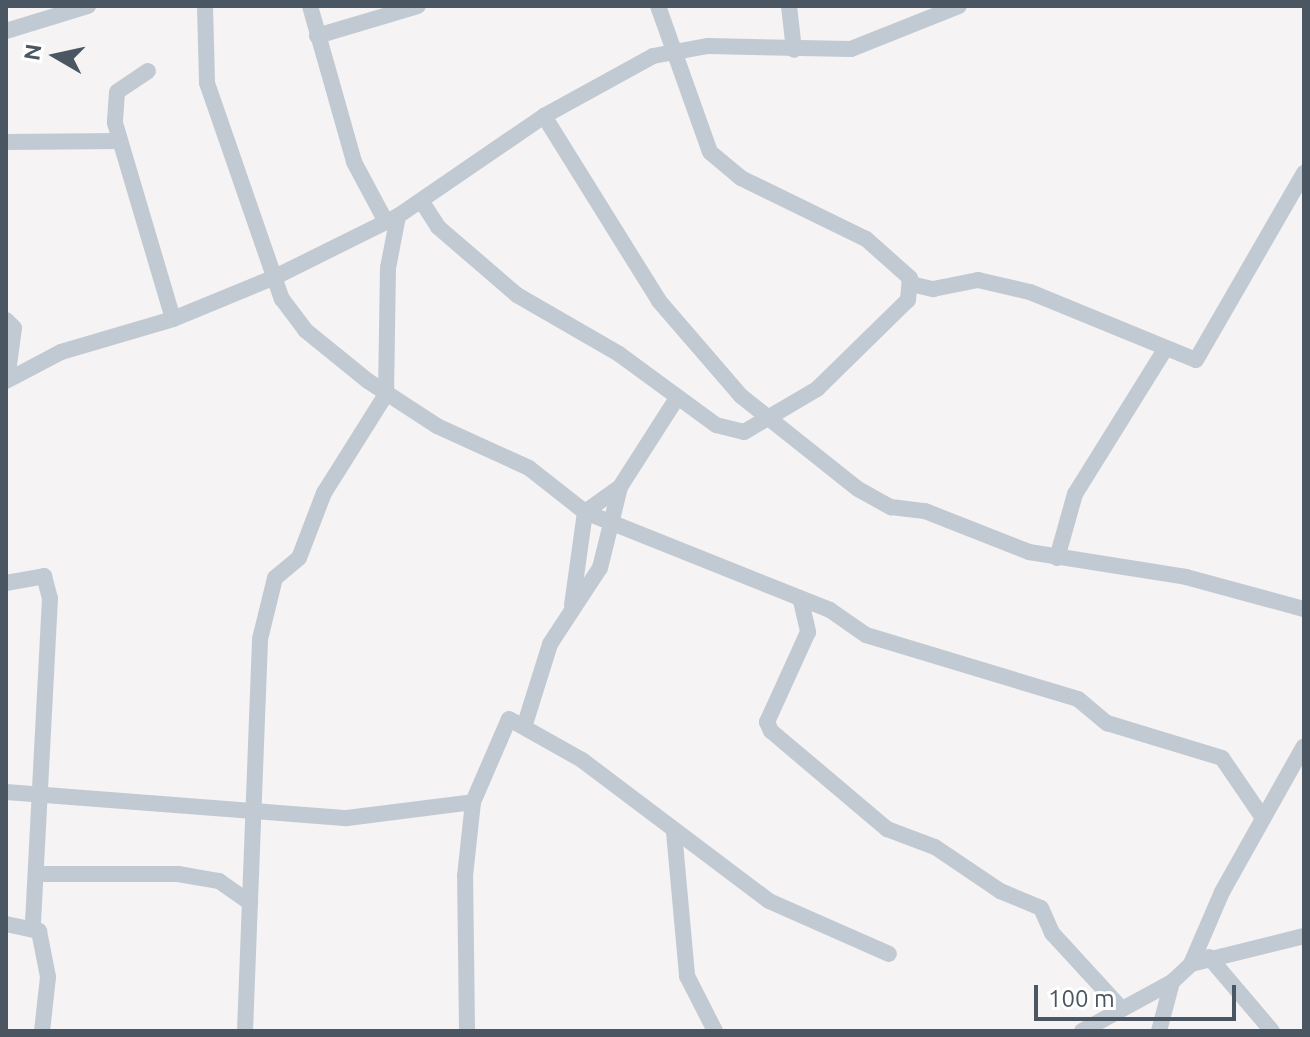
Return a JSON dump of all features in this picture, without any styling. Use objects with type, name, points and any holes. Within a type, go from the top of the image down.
[{"type":"street","points":[[6,31],[88,6]]},
{"type":"street","points":[[205,6],[207,83],[292,318],[386,394],[529,468],[585,512],[801,601],[866,635],[1078,699],[1107,723],[1214,754],[1228,763],[1263,818]]},
{"type":"street","points":[[245,1031],[260,639],[270,590],[299,558],[324,493],[386,394],[392,219],[354,162],[310,6]]},
{"type":"street","points":[[317,36],[418,6]]},
{"type":"street","points":[[422,202],[438,227],[517,295],[730,430],[744,432],[817,389],[908,300],[911,284],[906,270],[866,239],[741,178],[710,152],[658,6]]},
{"type":"street","points":[[789,6],[794,50]]},
{"type":"street","points":[[7,380],[61,352],[173,319],[275,277],[392,219],[422,202],[544,116],[611,75],[672,50],[794,50],[870,44],[959,6]]},
{"type":"street","points":[[148,71],[117,92],[120,141],[173,319]]},
{"type":"street","points":[[544,116],[659,301],[765,418],[879,502],[1057,558],[1186,577],[1304,609]]},
{"type":"street","points":[[6,142],[120,141]]},
{"type":"street","points":[[911,284],[933,289],[978,280],[1030,292],[1164,351],[1196,360],[1304,173]]},
{"type":"street","points":[[6,320],[14,328],[7,380]]},
{"type":"street","points":[[1057,558],[1075,494],[1164,351]]},
{"type":"street","points":[[525,724],[546,654],[572,605],[600,568],[620,487],[677,398]]},
{"type":"street","points":[[572,605],[585,512],[620,487]]},
{"type":"street","points":[[6,583],[44,576],[49,584],[43,790],[33,926],[47,963],[42,1031]]},
{"type":"street","points":[[801,601],[808,632],[767,722],[771,731],[887,829],[935,847],[1000,891],[1041,908],[1052,933],[1121,1008]]},
{"type":"street","points":[[467,1031],[465,876],[473,802],[505,722],[525,724],[769,901],[889,954]]},
{"type":"street","points":[[1082,1031],[1172,982],[1191,964],[1263,818],[1304,746]]},
{"type":"street","points":[[6,792],[43,790],[252,816],[401,816],[473,802]]},
{"type":"street","points":[[674,832],[687,976],[712,1030]]},
{"type":"street","points":[[39,874],[178,874],[219,881],[250,903]]},
{"type":"street","points":[[6,924],[33,926]]},
{"type":"street","points":[[1191,964],[1209,957],[1304,936]]},
{"type":"street","points":[[1209,957],[1272,1031]]},
{"type":"street","points":[[1159,1031],[1172,982]]}]
